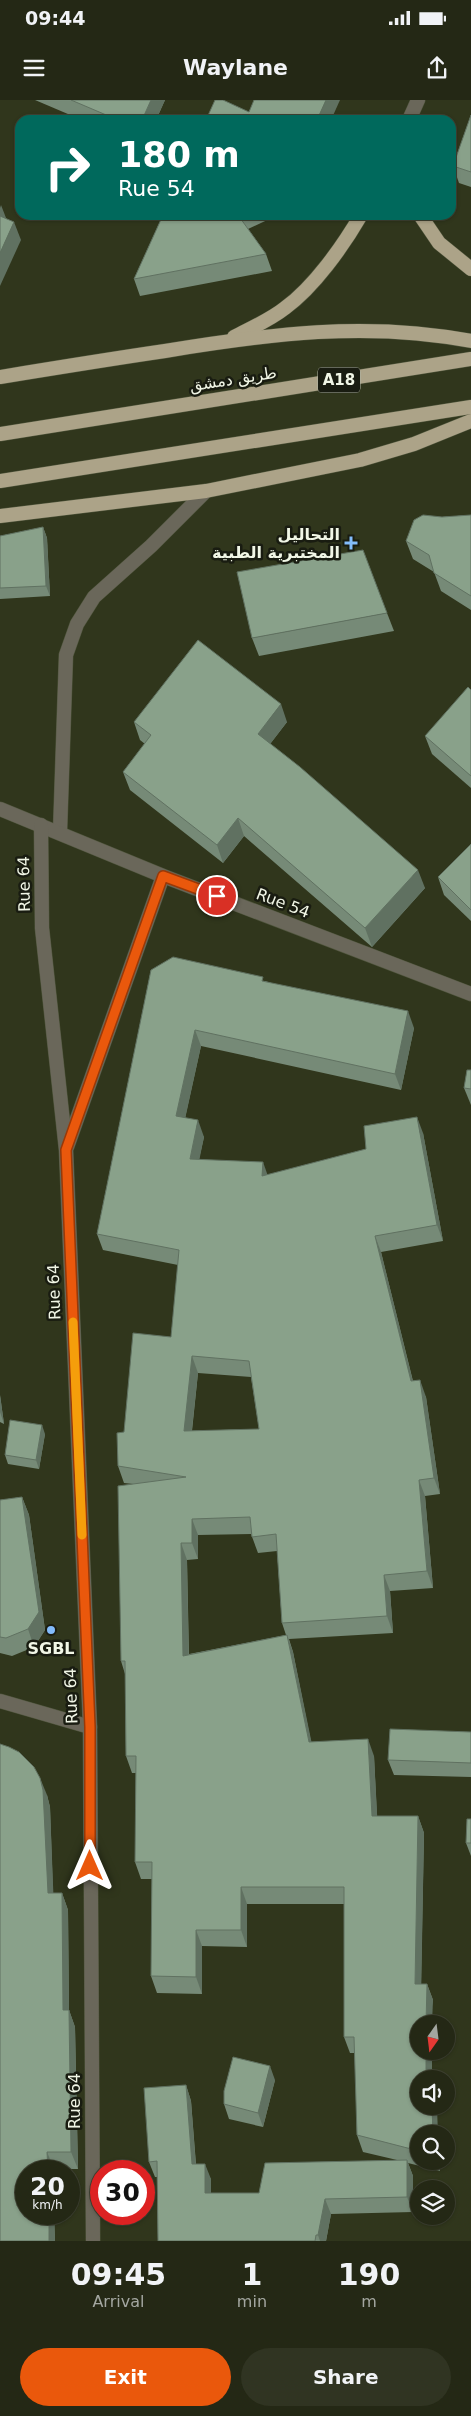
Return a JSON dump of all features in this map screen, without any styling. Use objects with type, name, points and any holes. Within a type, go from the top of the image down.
[{"type":"highway","points":[[228,340],[286,308],[346,242],[358,220]]},
{"type":"highway","points":[[423,220],[438,243],[471,269]]},
{"type":"highway","points":[[0,377],[288,332],[348,330],[408,332],[471,341]]},
{"type":"highway","name":"طريق دمشق","points":[[0,434],[471,360]]},
{"type":"highway","points":[[0,481],[471,407]]},
{"type":"highway","points":[[0,516],[206,491],[360,460],[414,444],[471,421]]},
{"type":"street","points":[[411,115],[418,100]]},
{"type":"street","points":[[60,832],[66,655],[77,624],[94,597],[151,546],[206,491]]},
{"type":"street","name":"Rue 54","points":[[0,809],[60,832],[163,876],[471,994]]},
{"type":"street","name":"Rue 64","points":[[41,825],[42,928],[66,1150],[90,1727],[93,2241]]},
{"type":"street","name":"Rue 64","points":[[66,1150],[163,876]]},
{"type":"street","points":[[0,1701],[90,1727]]},
{"type":"building","points":[[71,100],[151,100],[144,115],[106,115]]},
{"type":"building","points":[[215,100],[223,100],[249,112],[254,100],[326,100],[319,115],[208,115]]},
{"type":"building","points":[[471,115],[471,172],[456,167],[456,158]]},
{"type":"building","points":[[0,216],[14,222],[0,253]]},
{"type":"building","points":[[161,220],[242,220],[266,254],[134,279]]},
{"type":"building","points":[[423,515],[442,517],[471,515],[471,596],[434,573],[429,555],[406,541],[414,520]]},
{"type":"building","points":[[43,527],[46,586],[0,588],[0,536]]},
{"type":"building","points":[[363,550],[387,613],[252,638],[237,572]]},
{"type":"building","points":[[198,640],[281,704],[258,734],[300,767],[418,870],[365,928],[238,818],[217,845],[123,772],[151,735],[134,722]]},
{"type":"building","points":[[468,687],[471,690],[471,776],[425,736]]},
{"type":"building","points":[[471,844],[471,910],[438,877]]},
{"type":"building","points":[[173,957],[263,977],[262,981],[408,1011],[395,1074],[195,1030],[176,1116],[198,1120],[190,1159],[263,1162],[262,1176],[366,1149],[364,1126],[417,1117],[437,1225],[375,1236],[411,1381],[420,1380],[434,1478],[419,1480],[427,1571],[384,1575],[387,1616],[282,1623],[276,1534],[252,1537],[250,1517],[192,1519],[192,1543],[181,1543],[183,1656],[287,1635],[309,1742],[368,1739],[372,1816],[418,1816],[415,1984],[427,1984],[426,2015],[410,2015],[410,2060],[426,2060],[426,2070],[410,2070],[410,2115],[432,2115],[433,2125],[410,2125],[410,2149],[357,2135],[354,2037],[344,2037],[344,1887],[241,1887],[241,1930],[196,1930],[196,1977],[151,1976],[152,1862],[135,1862],[136,1756],[126,1756],[125,1661],[121,1661],[118,1486],[186,1477],[118,1466],[117,1433],[124,1432],[133,1333],[171,1337],[179,1250],[97,1234],[151,970]],"holes":[[[192,1356],[249,1361],[259,1429],[184,1431]]]},
{"type":"building","points":[[467,1070],[471,1070],[471,1089],[464,1088]]},
{"type":"building","points":[[10,1420],[42,1425],[36,1460],[5,1455]]},
{"type":"building","points":[[22,1497],[39,1612],[28,1629],[6,1638],[0,1637],[0,1500]]},
{"type":"building","points":[[390,1729],[471,1732],[471,1763],[388,1760]]},
{"type":"building","points":[[0,1744],[19,1752],[34,1767],[40,1778],[43,1790],[48,1893],[62,1893],[63,2010],[69,2010],[71,2152],[47,2152],[47,2160],[15,2160],[15,2225],[49,2225],[49,2241],[0,2241]]},
{"type":"building","points":[[467,1819],[471,1819],[471,1843],[466,1843]]},
{"type":"building","points":[[233,2057],[270,2066],[258,2113],[224,2104],[224,2091]]},
{"type":"building","points":[[186,2085],[192,2164],[205,2164],[205,2193],[259,2193],[265,2163],[407,2160],[407,2197],[325,2199],[318,2235],[316,2235],[315,2241],[158,2241],[157,2161],[149,2160],[144,2088]]},
{"type":"slow traffic","points":[[73,1322],[82,1535]]},
{"type":"place","name":"التحاليل المختبرية الطبية","points":[[351,543]]},
{"type":"place","name":"SGBL","points":[[51,1630]]},
{"type":"route","points":[[90,1866],[90,1727],[66,1150],[163,876],[217,896]]}]
